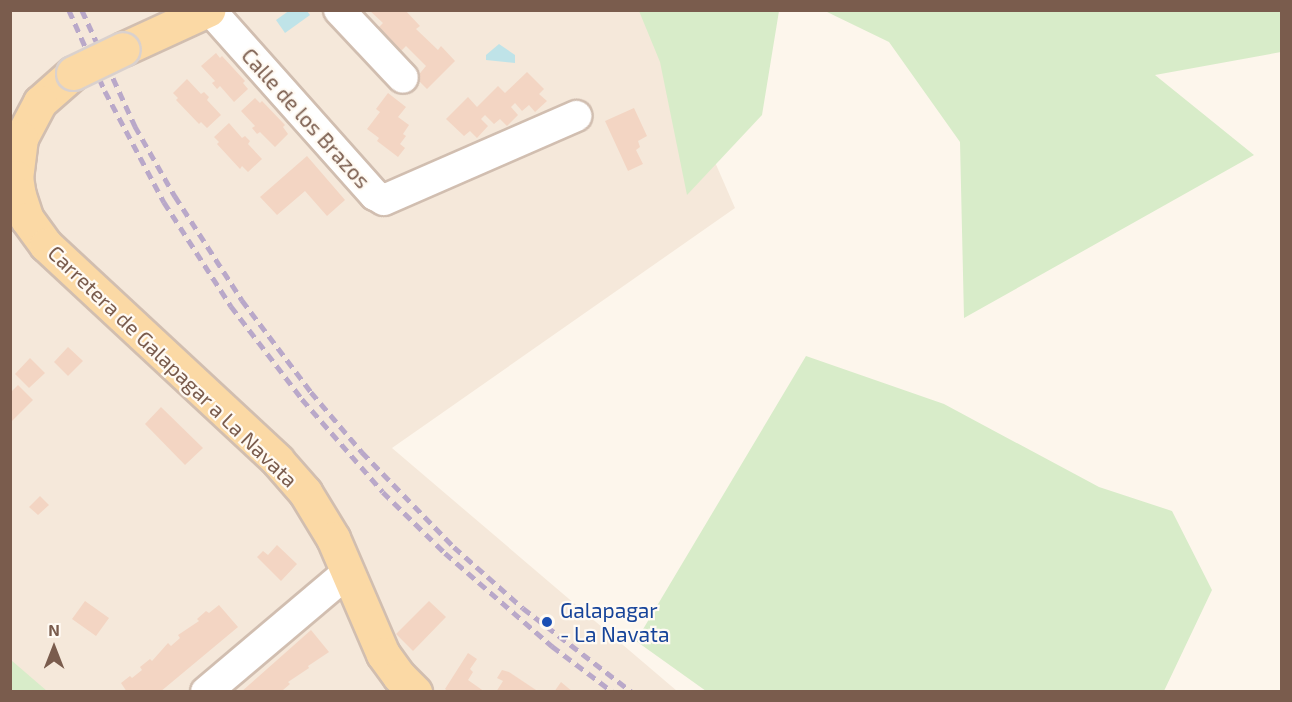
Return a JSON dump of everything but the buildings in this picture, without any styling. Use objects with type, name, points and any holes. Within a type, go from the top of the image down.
[{"type":"main road","name":"Carretera de Galapagar a La Navata","points":[[209,10],[73,73],[40,102],[21,138],[16,177],[27,219],[41,240],[59,259],[292,476],[327,526],[383,654],[399,676],[415,692]]},
{"type":"street","name":"Calle de los Brazos","points":[[209,10],[375,195],[384,200],[576,116]]},
{"type":"street","points":[[339,10],[403,78]]},
{"type":"street","points":[[206,692],[348,572]]},
{"type":"shaded area","points":[[10,11],[649,11],[735,208],[392,448],[677,691],[11,691]]},
{"type":"green space","points":[[639,11],[779,11],[762,115],[687,195],[660,62]]},
{"type":"green space","points":[[825,11],[1281,11],[1281,52],[1155,75],[1254,155],[964,318],[960,142],[889,42]]},
{"type":"green space","points":[[806,356],[944,404],[1099,487],[1172,511],[1212,590],[1164,691],[706,691],[636,641]]},
{"type":"green space","points":[[11,660],[47,691],[11,691]]},
{"type":"water","points":[[290,10],[307,11],[310,15],[285,33],[276,20]]},
{"type":"water","points":[[499,44],[515,55],[515,63],[486,60],[486,55]]},
{"type":"railway","points":[[69,10],[105,91],[164,202],[231,306],[302,399],[383,492],[445,553],[552,646],[613,692]]},
{"type":"railway","points":[[82,10],[135,126],[175,196],[242,300],[311,392],[362,452],[454,547],[523,608],[632,692]]},
{"type":"place","name":"Galapagar - La Navata","points":[[547,622]]}]
